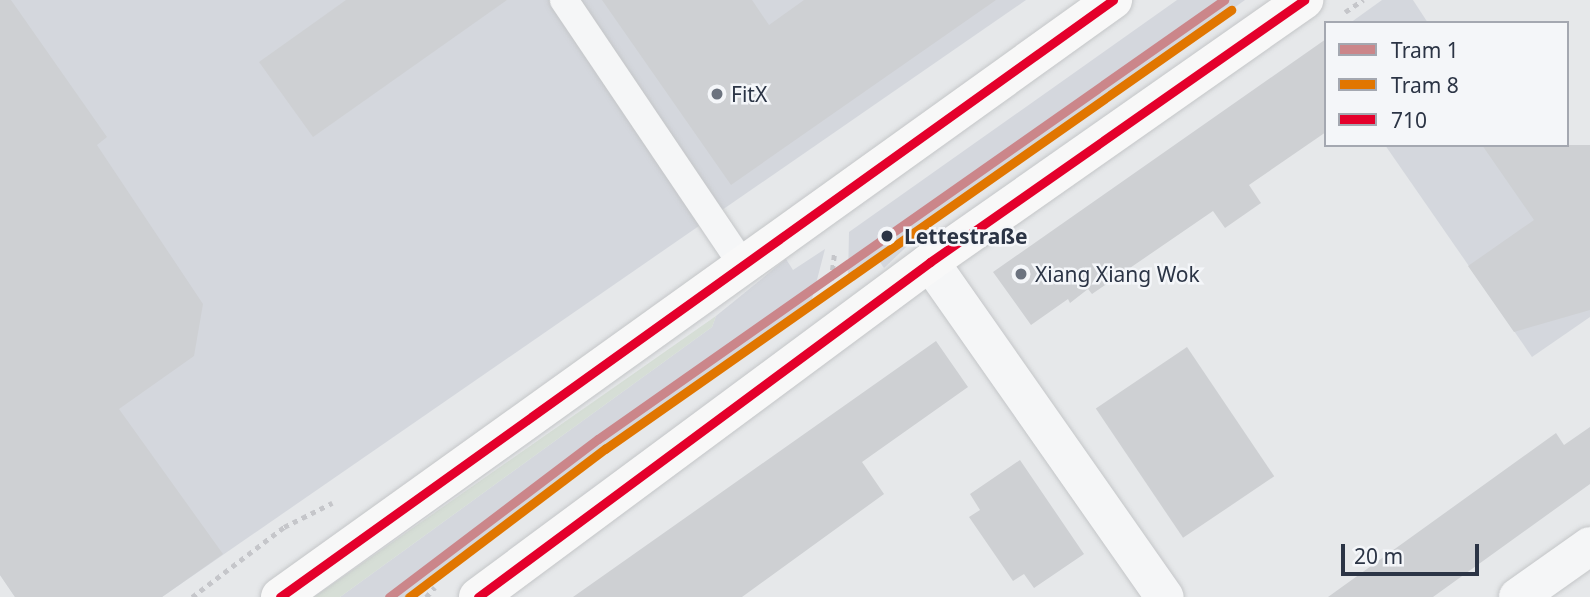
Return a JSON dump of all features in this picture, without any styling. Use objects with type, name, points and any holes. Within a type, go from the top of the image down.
[{"type":"main road","points":[[281,597],[1113,0]]},
{"type":"main road","points":[[478,597],[929,262],[1304,0]]},
{"type":"street","points":[[929,262],[1165,597]]},
{"type":"street","points":[[1518,597],[1590,546]]},
{"type":"lane","points":[[564,0],[742,264]]},
{"type":"path","points":[[830,289],[836,244]]},
{"type":"path","points":[[426,597],[433,589]]},
{"type":"shaded area","points":[[0,0],[1026,0],[162,597],[15,597],[0,575]]},
{"type":"shaded area","points":[[1177,0],[1245,0],[923,231],[884,268],[878,259],[848,279],[849,232]]},
{"type":"shaded area","points":[[1382,0],[1413,0],[1427,21],[1353,21]]},
{"type":"shaded area","points":[[1386,147],[1518,147],[1590,179],[1590,317],[1532,357]]},
{"type":"shaded area","points":[[825,249],[812,299],[406,597],[340,597],[712,327],[716,316],[786,259],[793,270]]},
{"type":"shaded area","points":[[716,316],[712,327],[340,597],[314,597]]},
{"type":"building","points":[[0,0],[11,0],[107,137],[97,145],[203,304],[194,356],[119,409],[223,554],[162,597],[15,597],[0,575]]},
{"type":"building","points":[[346,0],[507,0],[313,137],[259,62]]},
{"type":"building","points":[[602,0],[752,0],[769,25],[804,0],[996,0],[731,185]]},
{"type":"building","points":[[1324,40],[1324,133],[1249,185],[1261,203],[1225,228],[1213,211],[1092,294],[1088,289],[1070,303],[1068,299],[1031,325],[993,272]]},
{"type":"building","points":[[1590,145],[1590,310],[1514,332],[1468,266],[1534,220],[1483,147]]},
{"type":"building","points":[[936,341],[968,387],[862,462],[884,494],[742,597],[573,597]]},
{"type":"building","points":[[1187,347],[1274,476],[1183,538],[1096,409]]},
{"type":"building","points":[[1590,427],[1590,484],[1433,597],[1328,597],[1556,433],[1564,445]]},
{"type":"building","points":[[1020,460],[1084,554],[1034,588],[1024,574],[1013,581],[969,517],[980,510],[970,494]]},
{"type":"tram line","name":"1","points":[[389,597],[598,439],[1224,0]]},
{"type":"tram line","name":"8","points":[[409,597],[605,449],[1231,10]]},
{"type":"transit line","name":"710","points":[[280,597],[1113,0]]},
{"type":"transit line","name":"710","points":[[478,597],[930,262],[1304,0]]},
{"type":"place","name":"FitX","points":[[717,94]]},
{"type":"place","name":"Lettestraße","points":[[887,236]]},
{"type":"place","name":"Xiang Xiang Wok","points":[[1021,274]]}]
